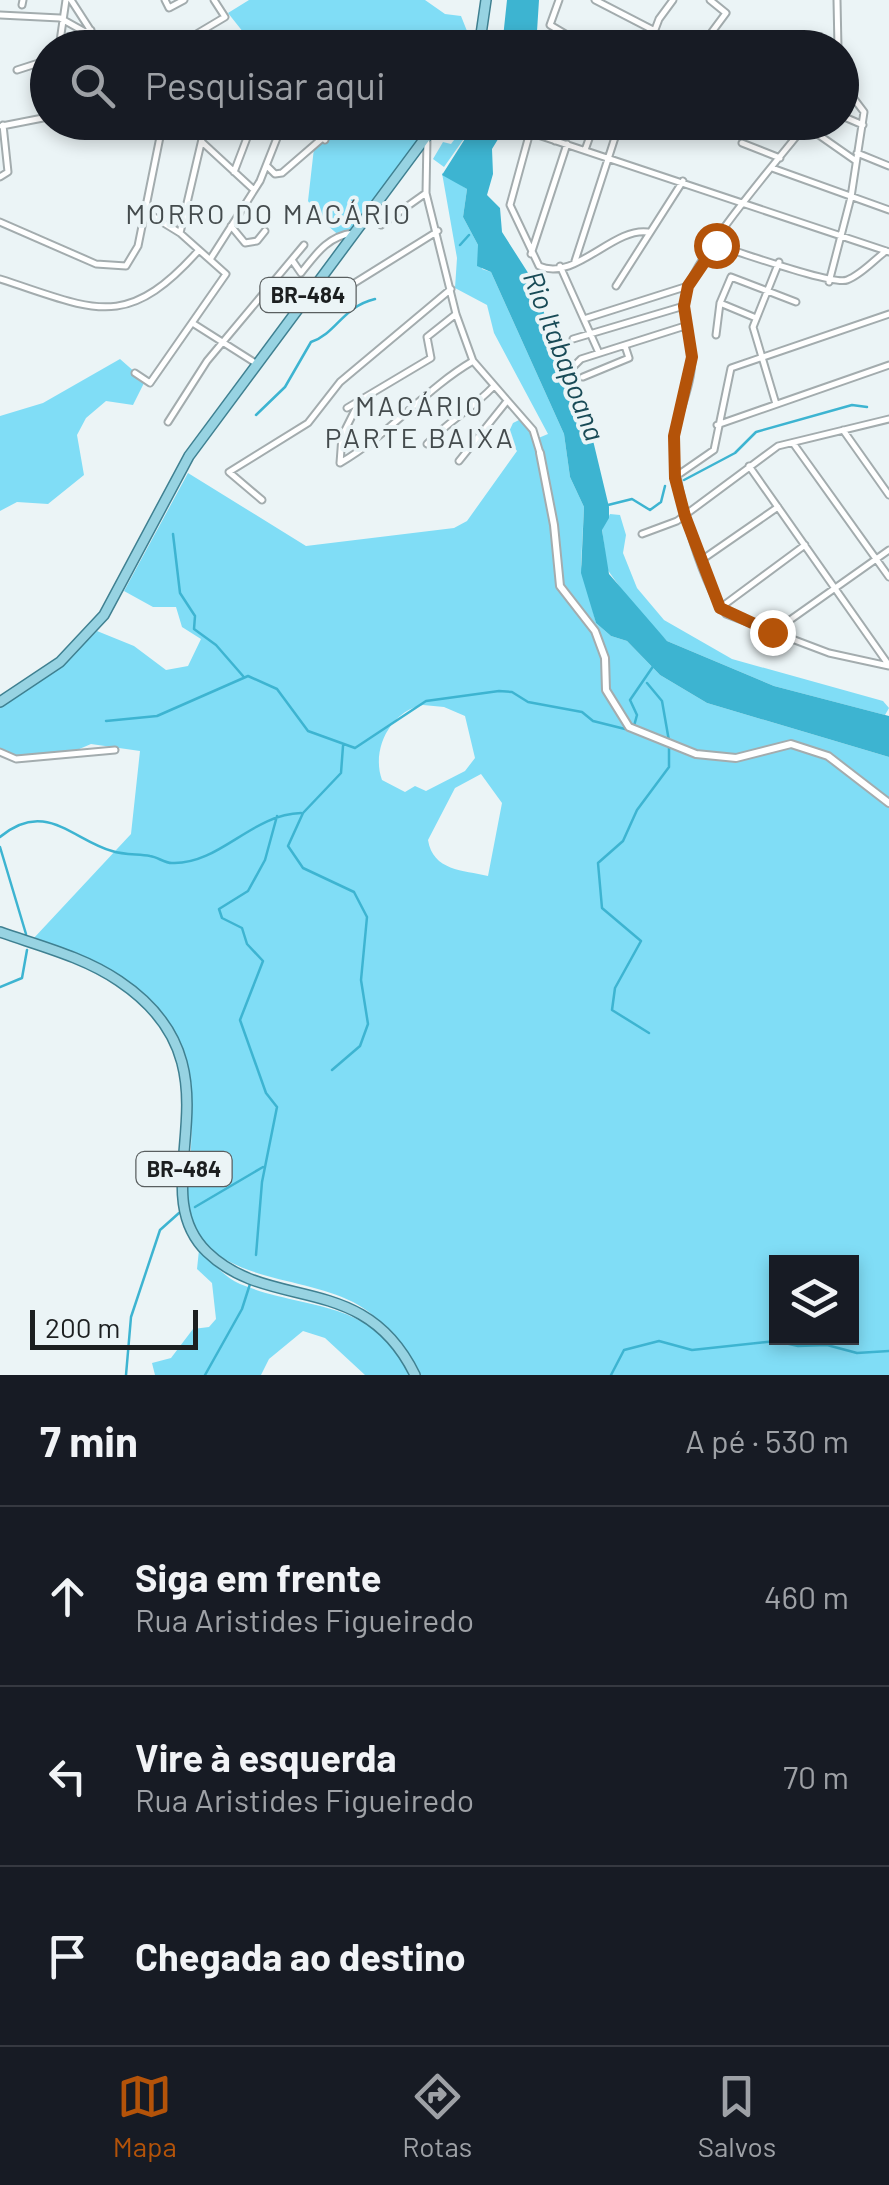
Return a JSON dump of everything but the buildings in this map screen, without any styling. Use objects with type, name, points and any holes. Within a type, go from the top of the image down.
[{"type":"main road","points":[[482,30],[486,0]]},
{"type":"main road","name":"BR-484","points":[[4,700],[60,662],[104,615],[129,576],[178,473],[424,140]]},
{"type":"main road","name":"BR-484","points":[[0,932],[100,969],[140,998],[165,1027],[185,1070],[190,1098],[183,1211],[191,1232],[208,1253],[244,1276],[330,1300],[365,1317],[400,1348],[416,1375]]},
{"type":"street","points":[[60,30],[68,0],[91,30]]},
{"type":"street","points":[[165,0],[170,8],[184,0]]},
{"type":"street","points":[[201,30],[226,16],[214,0]]},
{"type":"street","points":[[556,30],[550,25],[559,0]]},
{"type":"street","points":[[595,0],[652,30]]},
{"type":"street","points":[[655,30],[674,0]]},
{"type":"street","points":[[710,0],[726,13],[713,30]]},
{"type":"street","points":[[837,0],[838,30]]},
{"type":"street","points":[[0,15],[60,18],[82,30]]},
{"type":"street","points":[[16,70],[30,66]]},
{"type":"street","points":[[829,282],[851,197],[863,125],[859,101]]},
{"type":"street","points":[[0,177],[8,172],[2,126],[30,121]]},
{"type":"street","points":[[859,123],[863,125]]},
{"type":"street","points":[[0,222],[96,264],[120,268],[135,256],[160,140]]},
{"type":"street","points":[[234,172],[246,140]]},
{"type":"street","points":[[210,259],[254,190],[276,140]]},
{"type":"street","points":[[266,166],[275,174],[282,173],[325,140]]},
{"type":"street","points":[[428,140],[426,193],[456,314],[473,361],[533,430],[554,525],[560,586],[595,630],[605,658],[606,690],[629,728],[696,754],[736,758],[791,744],[828,756],[889,804]]},
{"type":"street","points":[[526,140],[510,205],[532,254],[545,270],[576,261],[632,230],[648,232]]},
{"type":"street","points":[[555,140],[888,251]]},
{"type":"street","points":[[585,150],[588,140]]},
{"type":"street","points":[[576,261],[613,140]]},
{"type":"street","points":[[794,140],[688,286],[685,326],[692,357],[674,436],[675,478],[720,608],[829,653],[889,665]]},
{"type":"street","points":[[831,140],[857,157],[889,166]]},
{"type":"street","points":[[180,233],[202,142],[254,190]]},
{"type":"street","points":[[742,143],[780,158]]},
{"type":"street","points":[[532,254],[567,144]]},
{"type":"street","points":[[772,168],[889,210]]},
{"type":"street","points":[[616,286],[684,181]]},
{"type":"street","points":[[381,225],[426,193]]},
{"type":"street","points":[[134,373],[150,383],[226,274],[180,233],[146,212]]},
{"type":"street","points":[[231,226],[245,243],[257,242],[265,232]]},
{"type":"street","points":[[324,302],[438,231]]},
{"type":"street","points":[[292,260],[301,273],[323,246],[339,234],[353,233]]},
{"type":"street","points":[[168,422],[226,341],[304,245]]},
{"type":"street","points":[[716,245],[779,262],[829,282],[847,280],[888,251]]},
{"type":"street","points":[[0,279],[81,305],[116,308],[157,292],[199,250]]},
{"type":"street","points":[[776,404],[753,327],[779,262]]},
{"type":"street","points":[[560,266],[599,353]]},
{"type":"street","points":[[716,335],[720,303],[731,277],[796,302]]},
{"type":"street","points":[[584,319],[688,286]]},
{"type":"street","points":[[262,500],[229,472],[308,423],[340,382],[451,289]]},
{"type":"street","points":[[720,303],[756,318]]},
{"type":"street","points":[[573,340],[684,306]]},
{"type":"street","points":[[346,408],[431,358],[427,337],[456,314]]},
{"type":"street","points":[[675,478],[714,450],[731,368],[889,314]]},
{"type":"street","points":[[194,324],[257,364]]},
{"type":"street","points":[[572,367],[599,353],[685,326]]},
{"type":"street","points":[[584,377],[629,358],[624,346]]},
{"type":"street","points":[[360,401],[347,421],[340,462],[369,443],[444,378],[473,361]]},
{"type":"street","points":[[717,425],[889,365]]},
{"type":"street","points":[[427,444],[450,418],[467,414],[493,387]]},
{"type":"street","points":[[459,461],[507,401]]},
{"type":"street","points":[[642,534],[685,516],[778,446],[889,419]]},
{"type":"street","points":[[842,430],[889,495]]},
{"type":"street","points":[[793,443],[889,577]]},
{"type":"street","points":[[750,466],[889,665]]},
{"type":"street","points":[[702,560],[778,507]]},
{"type":"street","points":[[720,608],[805,545]]},
{"type":"street","points":[[772,632],[889,550]]},
{"type":"street","points":[[0,713],[4,700]]},
{"type":"street","points":[[0,752],[16,759],[115,750]]},
{"type":"shaded area","points":[[249,0],[425,0],[445,14],[461,16],[467,30],[242,30],[228,13]]},
{"type":"shaded area","points":[[507,0],[539,0],[537,30],[504,30]]},
{"type":"shaded area","points":[[322,140],[416,140],[417,146],[356,231],[342,238],[319,218],[308,201],[314,148]]},
{"type":"shaded area","points":[[463,140],[444,167],[433,159],[443,142]]},
{"type":"shaded area","name":"Rio Itabapoana","points":[[464,140],[498,140],[492,149],[493,174],[487,195],[500,208],[502,232],[539,290],[555,362],[576,383],[585,407],[609,507],[609,518],[602,530],[609,574],[667,641],[774,686],[889,716],[889,757],[707,703],[660,675],[627,641],[611,636],[596,623],[581,573],[584,507],[570,477],[564,434],[491,272],[477,266],[478,245],[463,217],[467,189],[442,175]]},
{"type":"shaded area","points":[[442,173],[467,189],[463,217],[478,245],[482,269],[491,272],[564,434],[570,477],[584,507],[581,565],[596,623],[611,636],[627,641],[660,675],[707,703],[889,757],[889,1375],[421,1375],[401,1343],[363,1308],[330,1292],[252,1271],[209,1247],[195,1227],[187,1200],[191,1102],[186,1063],[174,1030],[154,1003],[125,979],[85,958],[33,939],[131,834],[140,751],[91,744],[70,753],[14,758],[0,750],[0,708],[63,665],[97,631],[134,646],[166,670],[188,666],[201,639],[182,627],[176,607],[153,607],[124,591],[188,473],[306,546],[454,528],[467,521],[517,451],[507,436],[513,423],[523,418],[536,439],[548,434],[494,333],[487,305],[455,288],[457,258]],"holes":[[[423,705],[444,707],[465,716],[475,758],[465,771],[426,791],[415,786],[405,792],[382,780],[381,745],[393,723]],[[481,774],[502,803],[488,876],[443,863],[436,858],[428,840],[455,788]]]},
{"type":"shaded area","points":[[120,359],[145,381],[133,405],[106,401],[86,418],[77,435],[84,475],[48,504],[17,502],[0,511],[0,416],[43,403]]},
{"type":"shaded area","points":[[610,514],[620,515],[626,535],[623,553],[637,588],[664,620],[732,659],[883,701],[889,708],[885,715],[774,686],[667,641],[634,607],[607,569],[602,529]]},
{"type":"shaded area","points":[[199,1250],[240,1284],[357,1319],[376,1331],[394,1350],[410,1375],[365,1375],[325,1338],[303,1331],[269,1359],[261,1375],[155,1375],[152,1363],[171,1358],[193,1329],[209,1327],[216,1319],[212,1283],[197,1269]]},
{"type":"waterway","points":[[460,245],[469,235]]},
{"type":"waterway","points":[[256,415],[285,387],[311,342],[355,308],[375,299]]},
{"type":"waterway","points":[[684,480],[735,453],[756,432],[852,405],[867,407]]},
{"type":"waterway","points":[[608,505],[632,499],[650,510],[661,502],[665,486]]},
{"type":"waterway","points":[[173,534],[180,593],[195,616],[194,629],[216,645],[243,676]]},
{"type":"waterway","points":[[634,726],[637,715],[630,700],[654,665]]},
{"type":"waterway","points":[[106,721],[157,716],[248,676],[277,689],[308,731],[355,748],[426,701],[499,691],[512,692],[528,702],[582,712],[593,721],[625,729]]},
{"type":"waterway","points":[[647,683],[662,701],[669,741]]},
{"type":"waterway","points":[[332,1070],[360,1046],[368,1024],[361,980],[367,917],[354,892],[303,868],[288,846],[303,813],[341,773],[343,746]]},
{"type":"waterway","points":[[649,1033],[612,1010],[615,988],[641,941],[602,908],[598,863],[623,841],[637,810],[669,767],[669,746]]},
{"type":"waterway","points":[[0,837],[16,826],[45,822],[112,851],[172,863],[205,856],[267,822],[301,813]]},
{"type":"waterway","points":[[256,1255],[262,1182],[277,1107],[266,1093],[240,1020],[263,961],[247,944],[242,928],[222,918],[219,909],[248,891],[265,860],[277,816]]},
{"type":"waterway","points":[[0,847],[26,934]]},
{"type":"waterway","points":[[0,987],[22,978],[27,950]]},
{"type":"waterway","points":[[195,1207],[263,1167]]},
{"type":"waterway","points":[[126,1375],[131,1317],[160,1230],[179,1213]]},
{"type":"waterway","points":[[205,1375],[242,1309],[250,1284]]},
{"type":"waterway","points":[[611,1375],[624,1350],[659,1341],[692,1350],[776,1341],[798,1346],[827,1345],[857,1353],[889,1351]]},
{"type":"district","name":"MORRO DO MACÁRIO","points":[[269,214]]},
{"type":"district","name":"MACÁRIO PARTE BAIXA","points":[[420,422]]},
{"type":"route","points":[[716,245],[688,286],[684,306],[692,357],[674,436],[675,478],[720,608],[772,632]]}]
